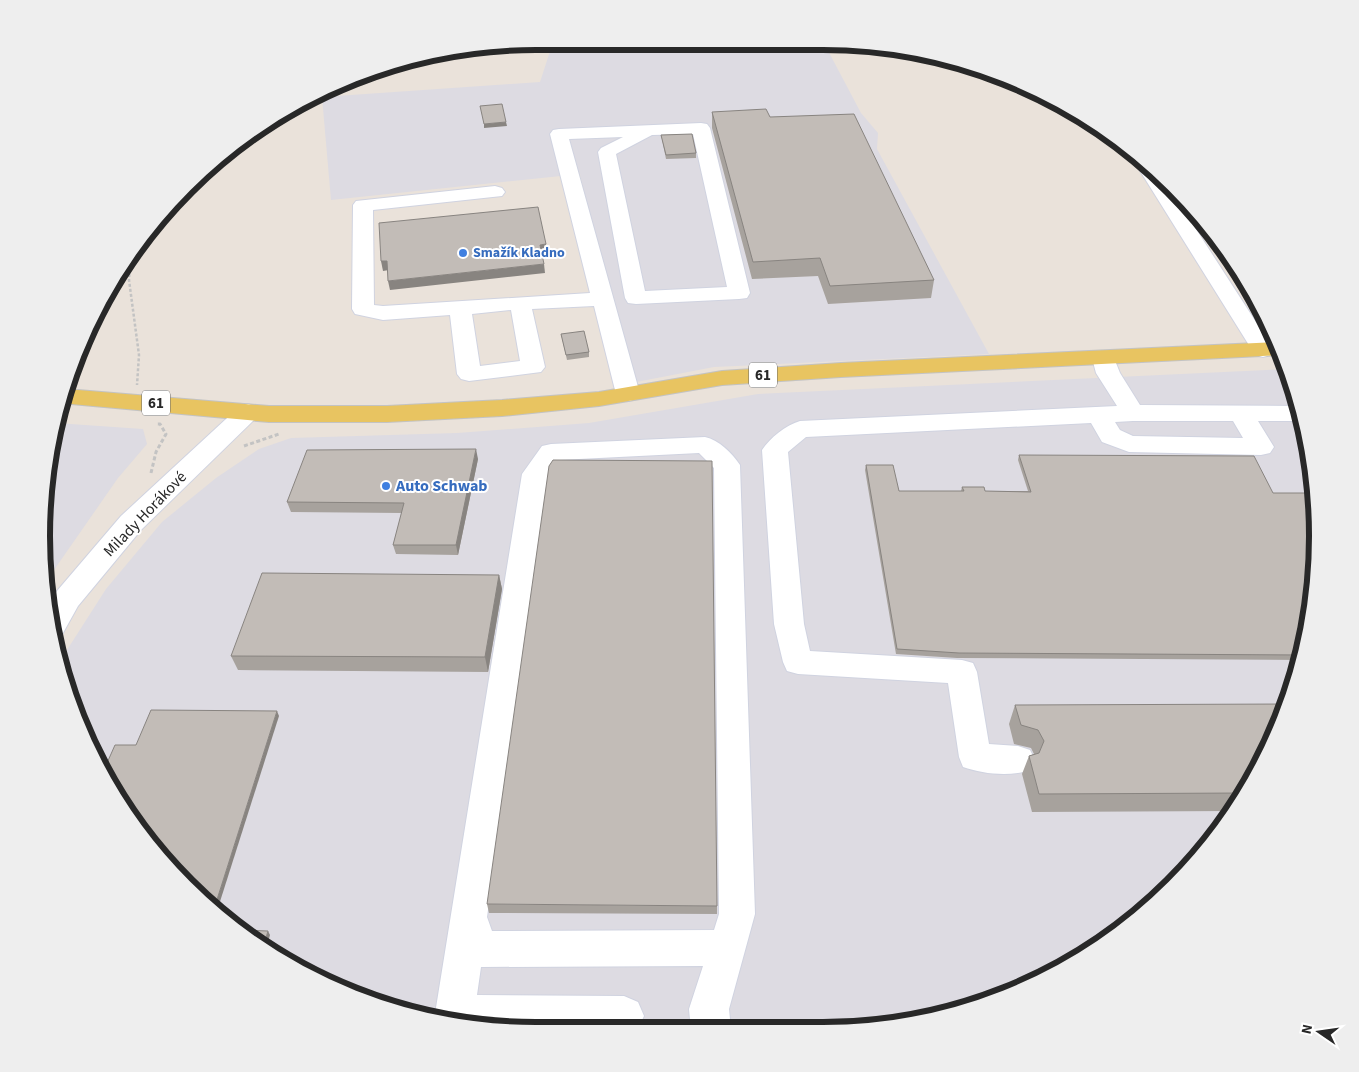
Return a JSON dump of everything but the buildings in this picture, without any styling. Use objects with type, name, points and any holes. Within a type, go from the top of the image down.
[{"type":"main road","name":"61","points":[[71,397],[269,414],[406,413],[502,408],[598,399],[722,378],[841,370],[1271,350]]},
{"type":"street","points":[[628,394],[559,134],[648,130],[701,128],[740,293],[636,298],[607,152],[648,130]]},
{"type":"street","points":[[1160,186],[1271,350]]},
{"type":"street","points":[[495,192],[363,206],[363,309],[383,313],[520,303],[603,300]]},
{"type":"street","points":[[460,308],[469,374],[533,367],[520,303]]},
{"type":"street","points":[[1104,358],[1108,373],[1133,413]]},
{"type":"street","name":"Milady Horákové","points":[[57,617],[67,598],[131,523],[248,412]]},
{"type":"street","points":[[1018,760],[974,757],[962,672],[798,662],[789,624],[775,450],[800,429],[1133,413],[1293,414]]},
{"type":"street","points":[[1099,415],[1110,436],[1129,444],[1261,447],[1240,414]]},
{"type":"street","points":[[624,1016],[455,1014],[535,474],[551,452],[705,445],[727,465],[737,914],[709,1009],[710,1022]]},
{"type":"street","points":[[469,917],[479,949],[727,948]]},
{"type":"path","points":[[129,270],[129,280],[139,354],[136,394],[133,402]]},
{"type":"shaded area","points":[[550,50],[828,50],[861,113],[878,133],[877,149],[989,354],[714,367],[631,383],[580,174],[331,200],[322,99],[329,97],[540,82]]},
{"type":"shaded area","points":[[1279,369],[1300,441],[1308,504],[1309,536],[1308,568],[1300,631],[1283,692],[1259,751],[1244,779],[1209,832],[1167,880],[1119,922],[1066,957],[1009,985],[979,996],[918,1013],[855,1021],[536,1022],[504,1021],[441,1013],[380,996],[321,972],[293,957],[240,922],[192,880],[150,832],[115,779],[87,722],[65,653],[106,589],[162,522],[216,478],[259,449],[291,438],[457,433],[589,423],[758,394]]},
{"type":"shaded area","points":[[64,424],[143,429],[147,444],[118,478],[52,573],[51,504],[54,473]]},
{"type":"place","name":"Smažík Kladno","points":[[463,253]]},
{"type":"place","name":"Auto Schwab","points":[[386,486]]}]
